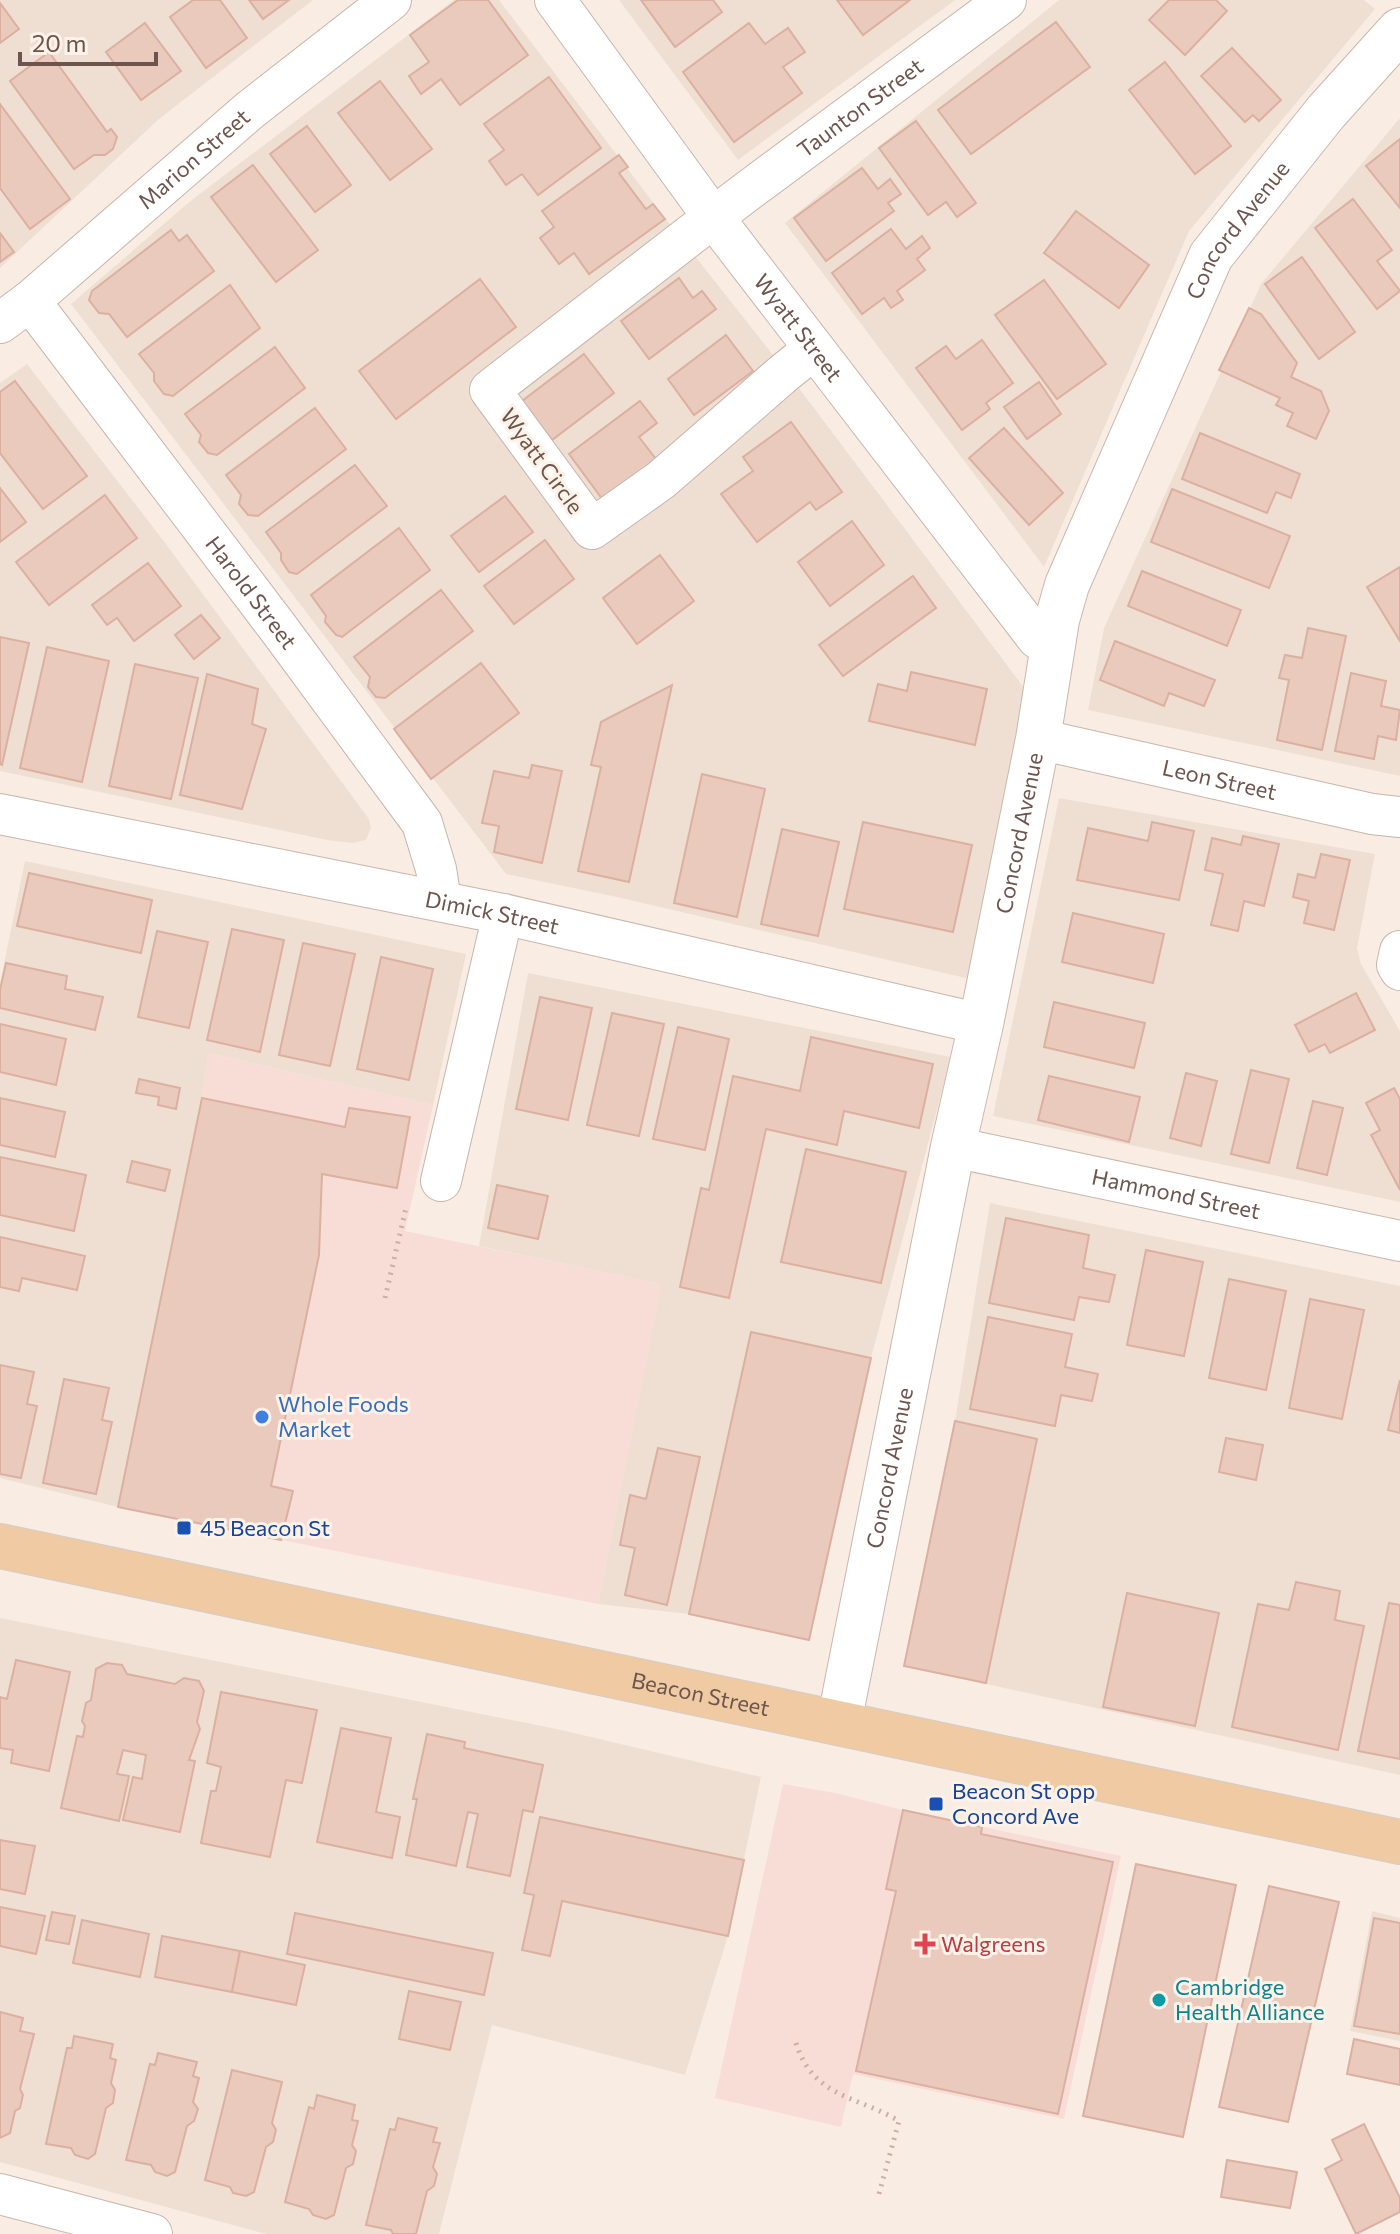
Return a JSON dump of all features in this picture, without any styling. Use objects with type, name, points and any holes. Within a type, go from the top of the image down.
[{"type":"main road","name":"Concord Avenue","points":[[839,1723],[1067,585],[1211,256],[1326,112],[1400,30]]},
{"type":"main road","name":"Beacon Street","points":[[0,1546],[1400,1842]]},
{"type":"street","name":"Marion Street","points":[[15,312],[250,110],[391,0]]},
{"type":"street","name":"Wyatt Street","points":[[555,0],[713,217],[814,349],[1037,638],[1052,648]]},
{"type":"street","name":"Taunton Street","points":[[713,217],[1006,0]]},
{"type":"street","name":"Wyatt Circle","points":[[713,217],[490,390],[592,529],[661,480],[814,349]]},
{"type":"street","name":"Harold Street","points":[[15,312],[279,629],[422,823],[436,869],[441,901]]},
{"type":"street","name":"Leon Street","points":[[1038,739],[1372,814],[1400,817]]},
{"type":"street","name":"Dimick Street","points":[[0,814],[503,914],[981,1024]]},
{"type":"street","points":[[441,1181],[503,914]]},
{"type":"street","points":[[1400,951],[1397,965],[1400,970]]},
{"type":"street","name":"Hammond Street","points":[[953,1147],[1400,1241]]},
{"type":"street","points":[[0,2194],[152,2234]]},
{"type":"path","points":[[385,1298],[414,1175],[441,1181]]},
{"type":"path","points":[[796,2043],[803,2065],[839,2095],[899,2121],[879,2194]]},
{"type":"shaded area","points":[[0,0],[313,0],[159,119],[0,268]]},
{"type":"shaded area","points":[[454,0],[499,0],[796,384],[1025,689],[970,979],[506,874],[71,304],[188,203]]},
{"type":"shaded area","points":[[619,0],[955,0],[738,160]]},
{"type":"shaded area","points":[[1059,0],[1364,0],[1375,9],[1189,231],[1044,567],[785,223]]},
{"type":"shaded area","points":[[1400,118],[1400,776],[1088,710],[1104,628],[1261,284]]},
{"type":"shaded area","points":[[27,364],[160,536],[369,819],[371,828],[366,840],[352,843],[327,840],[0,771],[0,383]]},
{"type":"shaded area","points":[[1059,798],[1375,854],[1357,948],[1361,964],[1400,1031],[1400,1202],[993,1116]]},
{"type":"shaded area","points":[[25,861],[466,954],[433,1105],[208,1053],[202,1098],[118,1507],[0,1478],[0,983]]},
{"type":"shaded area","points":[[528,973],[951,1057],[871,1358],[809,1640],[689,1614],[598,1604],[661,1284],[479,1246]]},
{"type":"shaded area","points":[[208,1053],[433,1105],[405,1231],[662,1284],[598,1604],[118,1507],[202,1098]]},
{"type":"shaded area","points":[[990,1203],[1400,1286],[1400,1775],[904,1666],[955,1421]]},
{"type":"shaded area","points":[[0,1618],[557,1729],[761,1777],[728,1936],[685,2075],[492,2025],[439,2234],[266,2234],[0,2162]]},
{"type":"shaded area","name":"Walgreens","points":[[783,1784],[1121,1856],[1064,2119],[853,2074],[841,2127],[715,2098]]},
{"type":"shaded area","points":[[1372,1911],[1400,1918],[1400,2041],[1350,2031]]},
{"type":"building","points":[[193,0],[220,0],[247,38],[206,68],[170,17]]},
{"type":"building","points":[[249,0],[289,0],[263,19]]},
{"type":"building","points":[[458,0],[488,0],[528,55],[460,105],[441,79],[421,94],[409,76],[429,62],[410,35]]},
{"type":"building","points":[[641,0],[713,0],[722,12],[675,47]]},
{"type":"building","points":[[837,0],[910,0],[863,35]]},
{"type":"building","points":[[1169,0],[1216,0],[1227,11],[1185,55],[1149,20]]},
{"type":"building","points":[[0,3],[19,29],[0,43]]},
{"type":"building","points":[[1056,22],[1090,67],[971,154],[938,110]]},
{"type":"building","points":[[145,23],[181,71],[141,100],[106,52]]},
{"type":"building","points":[[749,23],[765,44],[788,28],[805,52],[783,67],[802,93],[734,142],[683,72]]},
{"type":"building","points":[[1232,48],[1281,100],[1259,121],[1253,115],[1245,122],[1201,76]]},
{"type":"building","points":[[49,52],[107,132],[111,129],[117,137],[113,149],[105,155],[94,155],[74,169],[10,81]]},
{"type":"building","points":[[1165,62],[1231,146],[1195,174],[1129,90]]},
{"type":"building","points":[[549,77],[601,148],[538,195],[522,174],[506,185],[489,161],[504,150],[484,124]]},
{"type":"building","points":[[380,81],[432,149],[390,180],[338,113]]},
{"type":"building","points":[[0,104],[70,199],[30,229],[0,188]]},
{"type":"building","points":[[916,121],[976,203],[957,217],[946,202],[928,215],[879,148]]},
{"type":"building","points":[[307,126],[351,185],[315,212],[270,154]]},
{"type":"building","points":[[1400,139],[1400,208],[1366,166]]},
{"type":"building","points":[[619,155],[628,167],[619,173],[646,209],[653,204],[665,219],[589,274],[574,253],[559,264],[540,238],[554,227],[542,211]]},
{"type":"building","points":[[253,165],[318,250],[276,282],[211,197]]},
{"type":"building","points":[[862,168],[878,189],[890,179],[901,194],[888,203],[894,211],[826,261],[794,218]]},
{"type":"building","points":[[1353,199],[1392,250],[1377,261],[1400,291],[1377,309],[1315,228]]},
{"type":"building","points":[[1076,211],[1149,265],[1119,308],[1044,253]]},
{"type":"building","points":[[891,229],[906,249],[922,236],[930,248],[917,259],[925,270],[897,291],[903,300],[891,308],[884,298],[862,314],[832,273]]},
{"type":"building","points":[[171,230],[179,241],[187,235],[214,271],[127,337],[109,314],[99,313],[89,300],[92,291]]},
{"type":"building","points":[[0,233],[14,252],[0,262]]},
{"type":"building","points":[[1302,257],[1355,332],[1319,359],[1265,284]]},
{"type":"building","points":[[679,278],[693,298],[702,291],[716,309],[649,359],[621,321]]},
{"type":"building","points":[[480,279],[516,327],[396,419],[359,371]]},
{"type":"building","points":[[1044,280],[1106,364],[1057,399],[995,315]]},
{"type":"building","points":[[230,285],[260,328],[173,396],[164,394],[154,381],[154,373],[139,354]]},
{"type":"building","points":[[1249,308],[1261,314],[1297,363],[1291,377],[1321,391],[1329,411],[1316,439],[1287,426],[1293,413],[1276,405],[1280,398],[1219,370]]},
{"type":"building","points":[[726,335],[753,371],[694,415],[668,379]]},
{"type":"building","points":[[982,340],[1013,383],[986,403],[990,409],[962,430],[916,368],[946,346],[956,359]]},
{"type":"building","points":[[275,347],[305,388],[217,455],[208,453],[199,442],[201,435],[185,414]]},
{"type":"building","points":[[584,354],[614,393],[552,440],[522,401]]},
{"type":"building","points":[[15,381],[87,476],[43,509],[0,453],[0,392]]},
{"type":"building","points":[[1039,382],[1061,414],[1027,439],[1004,407]]},
{"type":"building","points":[[640,401],[657,423],[639,437],[656,459],[603,500],[569,454]]},
{"type":"building","points":[[315,408],[346,449],[258,516],[248,515],[239,504],[241,495],[226,475]]},
{"type":"building","points":[[791,422],[842,492],[816,510],[810,502],[757,542],[721,494],[753,471],[743,457]]},
{"type":"building","points":[[1004,428],[1063,493],[1029,525],[969,458]]},
{"type":"building","points":[[1200,433],[1300,474],[1291,498],[1276,492],[1267,513],[1182,479]]},
{"type":"building","points":[[355,465],[387,506],[297,574],[289,572],[281,560],[281,553],[266,532]]},
{"type":"building","points":[[0,488],[26,522],[0,542]]},
{"type":"building","points":[[1172,489],[1290,536],[1269,588],[1151,542]]},
{"type":"building","points":[[105,495],[137,538],[49,605],[16,562]]},
{"type":"building","points":[[505,496],[533,532],[479,572],[451,536]]},
{"type":"building","points":[[852,521],[884,565],[830,606],[798,562]]},
{"type":"building","points":[[399,528],[430,570],[342,637],[336,635],[325,622],[326,616],[311,595]]},
{"type":"building","points":[[545,540],[574,579],[514,624],[484,586]]},
{"type":"building","points":[[660,555],[694,601],[637,644],[603,598]]},
{"type":"building","points":[[148,563],[181,606],[134,641],[117,618],[107,625],[92,605]]},
{"type":"building","points":[[1400,567],[1400,641],[1367,587]]},
{"type":"building","points":[[1142,571],[1241,610],[1227,646],[1128,606]]},
{"type":"building","points":[[913,576],[936,608],[843,676],[819,645]]},
{"type":"building","points":[[441,590],[473,631],[385,698],[376,697],[368,687],[370,677],[354,657]]},
{"type":"building","points":[[201,615],[220,638],[194,659],[175,635]]},
{"type":"building","points":[[1308,628],[1346,636],[1322,750],[1277,740],[1289,680],[1279,678],[1285,655],[1302,658]]},
{"type":"building","points":[[0,637],[29,643],[2,765],[0,764]]},
{"type":"building","points":[[1115,641],[1215,680],[1204,706],[1169,693],[1164,706],[1100,680]]},
{"type":"building","points":[[47,647],[109,661],[82,782],[20,768]]},
{"type":"building","points":[[481,663],[519,713],[431,779],[394,729]]},
{"type":"building","points":[[135,664],[198,678],[171,799],[109,786]]},
{"type":"building","points":[[911,672],[987,689],[975,745],[869,721],[878,684],[907,691]]},
{"type":"building","points":[[1351,673],[1386,681],[1381,706],[1400,710],[1396,740],[1378,736],[1374,759],[1335,751]]},
{"type":"building","points":[[207,674],[258,689],[252,724],[266,729],[242,809],[180,795]]},
{"type":"building","points":[[672,685],[629,882],[578,871],[601,767],[591,765],[601,722]]},
{"type":"building","points":[[532,765],[562,771],[542,863],[494,852],[499,826],[482,823],[494,771],[529,778]]},
{"type":"building","points":[[702,774],[765,789],[737,917],[674,903]]},
{"type":"building","points":[[863,822],[972,845],[953,932],[844,909]]},
{"type":"building","points":[[1152,822],[1194,831],[1179,900],[1077,880],[1088,828],[1148,841]]},
{"type":"building","points":[[782,829],[839,842],[818,936],[761,924]]},
{"type":"building","points":[[1243,836],[1279,844],[1264,906],[1244,901],[1238,931],[1211,925],[1223,874],[1205,870],[1212,838],[1241,845]]},
{"type":"building","points":[[1321,854],[1350,860],[1334,930],[1304,923],[1309,901],[1293,897],[1298,874],[1315,878]]},
{"type":"building","points":[[29,873],[152,900],[141,953],[17,926]]},
{"type":"building","points":[[1073,913],[1164,934],[1153,983],[1062,962]]},
{"type":"building","points":[[232,929],[284,940],[260,1052],[207,1040]]},
{"type":"building","points":[[157,931],[208,942],[189,1028],[138,1017]]},
{"type":"building","points":[[303,943],[355,954],[330,1066],[279,1055]]},
{"type":"building","points":[[381,957],[433,969],[409,1080],[357,1069]]},
{"type":"building","points":[[6,963],[67,976],[65,989],[103,997],[95,1030],[0,1008]]},
{"type":"building","points":[[1356,993],[1375,1030],[1330,1053],[1325,1044],[1309,1052],[1295,1025]]},
{"type":"building","points":[[540,997],[592,1008],[568,1120],[516,1109]]},
{"type":"building","points":[[1054,1002],[1145,1023],[1134,1068],[1044,1047]]},
{"type":"building","points":[[612,1013],[664,1024],[639,1136],[587,1125]]},
{"type":"building","points":[[0,1024],[66,1039],[56,1085],[0,1072]]},
{"type":"building","points":[[678,1027],[729,1039],[705,1150],[653,1139]]},
{"type":"building","points":[[811,1037],[933,1064],[919,1128],[844,1111],[837,1145],[766,1129],[729,1298],[680,1287],[701,1188],[709,1190],[733,1076],[800,1091]]},
{"type":"building","points":[[1251,1070],[1289,1079],[1269,1163],[1231,1154]]},
{"type":"building","points":[[1186,1073],[1217,1081],[1201,1146],[1170,1138]]},
{"type":"building","points":[[1049,1076],[1140,1097],[1129,1142],[1038,1120]]},
{"type":"building","points":[[139,1079],[180,1088],[176,1109],[158,1105],[159,1097],[136,1093]]},
{"type":"building","points":[[1394,1088],[1400,1099],[1400,1190],[1371,1135],[1380,1130],[1366,1103]]},
{"type":"building","points":[[0,1098],[65,1112],[55,1157],[0,1145]]},
{"type":"building","points":[[202,1098],[345,1127],[349,1108],[410,1117],[397,1188],[322,1174],[319,1255],[271,1486],[293,1491],[281,1540],[118,1507]]},
{"type":"building","points":[[1313,1101],[1343,1108],[1327,1175],[1297,1168]]},
{"type":"building","points":[[806,1149],[906,1172],[881,1283],[781,1262]]},
{"type":"building","points":[[0,1157],[86,1175],[74,1231],[0,1215]]},
{"type":"building","points":[[132,1161],[170,1170],[165,1191],[127,1182]]},
{"type":"building","points":[[497,1185],[548,1196],[538,1239],[488,1228]]},
{"type":"building","points":[[1006,1218],[1089,1235],[1083,1268],[1115,1275],[1109,1302],[1079,1297],[1074,1320],[989,1303]]},
{"type":"building","points":[[0,1237],[85,1256],[77,1290],[22,1278],[19,1291],[0,1287]]},
{"type":"building","points":[[1146,1250],[1203,1262],[1184,1356],[1127,1345]]},
{"type":"building","points":[[1229,1279],[1286,1291],[1266,1390],[1209,1378]]},
{"type":"building","points":[[1310,1299],[1364,1310],[1342,1419],[1289,1408]]},
{"type":"building","points":[[988,1317],[1072,1334],[1065,1367],[1098,1374],[1092,1401],[1061,1395],[1055,1426],[970,1409]]},
{"type":"building","points":[[751,1332],[871,1358],[809,1640],[689,1614]]},
{"type":"building","points":[[0,1365],[34,1372],[27,1404],[37,1406],[21,1478],[0,1474]]},
{"type":"building","points":[[64,1379],[109,1388],[102,1420],[112,1422],[96,1494],[43,1483]]},
{"type":"building","points":[[1400,1380],[1400,1433],[1388,1430]]},
{"type":"building","points":[[955,1421],[1037,1439],[986,1683],[904,1666]]},
{"type":"building","points":[[1226,1438],[1263,1445],[1256,1480],[1219,1472]]},
{"type":"building","points":[[658,1448],[700,1457],[667,1605],[625,1595],[635,1548],[620,1545],[630,1495],[646,1499]]},
{"type":"building","points":[[1296,1582],[1340,1591],[1335,1620],[1364,1626],[1338,1750],[1232,1727],[1258,1604],[1289,1610]]},
{"type":"building","points":[[1127,1593],[1219,1613],[1195,1726],[1103,1707]]},
{"type":"building","points":[[1389,1603],[1400,1605],[1400,1759],[1358,1751]]},
{"type":"building","points":[[16,1660],[70,1672],[49,1771],[11,1763],[13,1750],[0,1748],[0,1697],[7,1699]]},
{"type":"building","points":[[107,1663],[122,1665],[127,1674],[175,1684],[184,1678],[199,1681],[204,1691],[197,1722],[200,1729],[189,1760],[195,1761],[180,1832],[123,1820],[133,1777],[142,1779],[146,1755],[123,1750],[117,1774],[129,1776],[119,1821],[61,1808],[77,1736],[83,1737],[85,1726],[82,1721],[86,1703],[91,1700],[96,1669]]},
{"type":"building","points":[[221,1692],[317,1710],[302,1783],[286,1780],[270,1857],[201,1843],[211,1791],[216,1791],[221,1767],[207,1763]]},
{"type":"building","points":[[341,1728],[391,1738],[376,1812],[400,1817],[392,1858],[317,1842]]},
{"type":"building","points":[[427,1734],[465,1742],[464,1748],[543,1765],[533,1812],[523,1810],[510,1876],[467,1867],[478,1814],[468,1812],[456,1866],[406,1855],[417,1799],[413,1799]]},
{"type":"building","points":[[903,1810],[982,1827],[981,1834],[1113,1862],[1058,2114],[856,2071],[896,1891],[886,1889]]},
{"type":"building","points":[[540,1817],[744,1860],[728,1936],[562,1901],[550,1956],[522,1950],[534,1895],[524,1893]]},
{"type":"building","points":[[0,1840],[35,1846],[25,1894],[0,1889]]},
{"type":"building","name":"Cambridge Health Alliance","points":[[1136,1864],[1236,1885],[1183,2137],[1083,2116]]},
{"type":"building","points":[[1269,1886],[1339,1902],[1288,2122],[1219,2107]]},
{"type":"building","points":[[0,1907],[45,1916],[36,1954],[0,1946]]},
{"type":"building","points":[[52,1912],[75,1916],[69,1944],[46,1940]]},
{"type":"building","points":[[295,1913],[493,1953],[484,1995],[287,1954]]},
{"type":"building","points":[[1374,1918],[1400,1923],[1400,2034],[1354,2026]]},
{"type":"building","points":[[82,1920],[149,1934],[140,1977],[73,1963]]},
{"type":"building","points":[[162,1936],[240,1951],[232,1992],[155,1977]]},
{"type":"building","points":[[240,1951],[305,1965],[296,2005],[232,1992]]},
{"type":"building","points":[[409,1991],[461,2002],[450,2050],[399,2039]]},
{"type":"building","points":[[0,2012],[23,2018],[20,2031],[34,2034],[20,2089],[23,2095],[20,2108],[15,2111],[10,2133],[0,2138]]},
{"type":"building","points":[[74,2036],[113,2044],[110,2058],[116,2060],[111,2083],[115,2090],[113,2103],[106,2108],[95,2154],[88,2159],[75,2155],[71,2148],[46,2144],[67,2048],[72,2048]]},
{"type":"building","points":[[1354,2039],[1400,2049],[1400,2085],[1347,2074]]},
{"type":"building","points":[[158,2053],[197,2062],[193,2076],[199,2078],[193,2102],[198,2109],[194,2121],[187,2126],[175,2172],[167,2176],[155,2172],[151,2165],[126,2160],[150,2064],[155,2065]]},
{"type":"building","points":[[232,2070],[282,2082],[272,2123],[276,2130],[273,2142],[266,2147],[254,2192],[246,2196],[233,2193],[230,2187],[205,2180]]},
{"type":"building","points":[[317,2095],[355,2105],[352,2120],[358,2121],[352,2145],[356,2151],[353,2164],[346,2168],[334,2215],[326,2219],[313,2215],[309,2209],[285,2202],[309,2107],[314,2109]]},
{"type":"building","points":[[398,2118],[437,2128],[433,2142],[440,2143],[433,2167],[437,2174],[434,2186],[427,2191],[416,2234],[393,2234],[391,2230],[366,2225],[390,2129],[395,2130]]},
{"type":"building","points":[[1364,2124],[1400,2198],[1400,2212],[1356,2234],[1325,2169],[1342,2160],[1332,2140]]},
{"type":"building","points":[[1227,2160],[1297,2172],[1290,2208],[1221,2197]]},
{"type":"place","name":"Whole Foods Market","points":[[262,1417]]},
{"type":"place","name":"45 Beacon St","points":[[184,1528]]},
{"type":"place","name":"Beacon St opp Concord Ave","points":[[936,1804]]},
{"type":"place","name":"Walgreens","points":[[925,1944]]},
{"type":"place","name":"Cambridge Health Alliance","points":[[1159,2000]]}]
